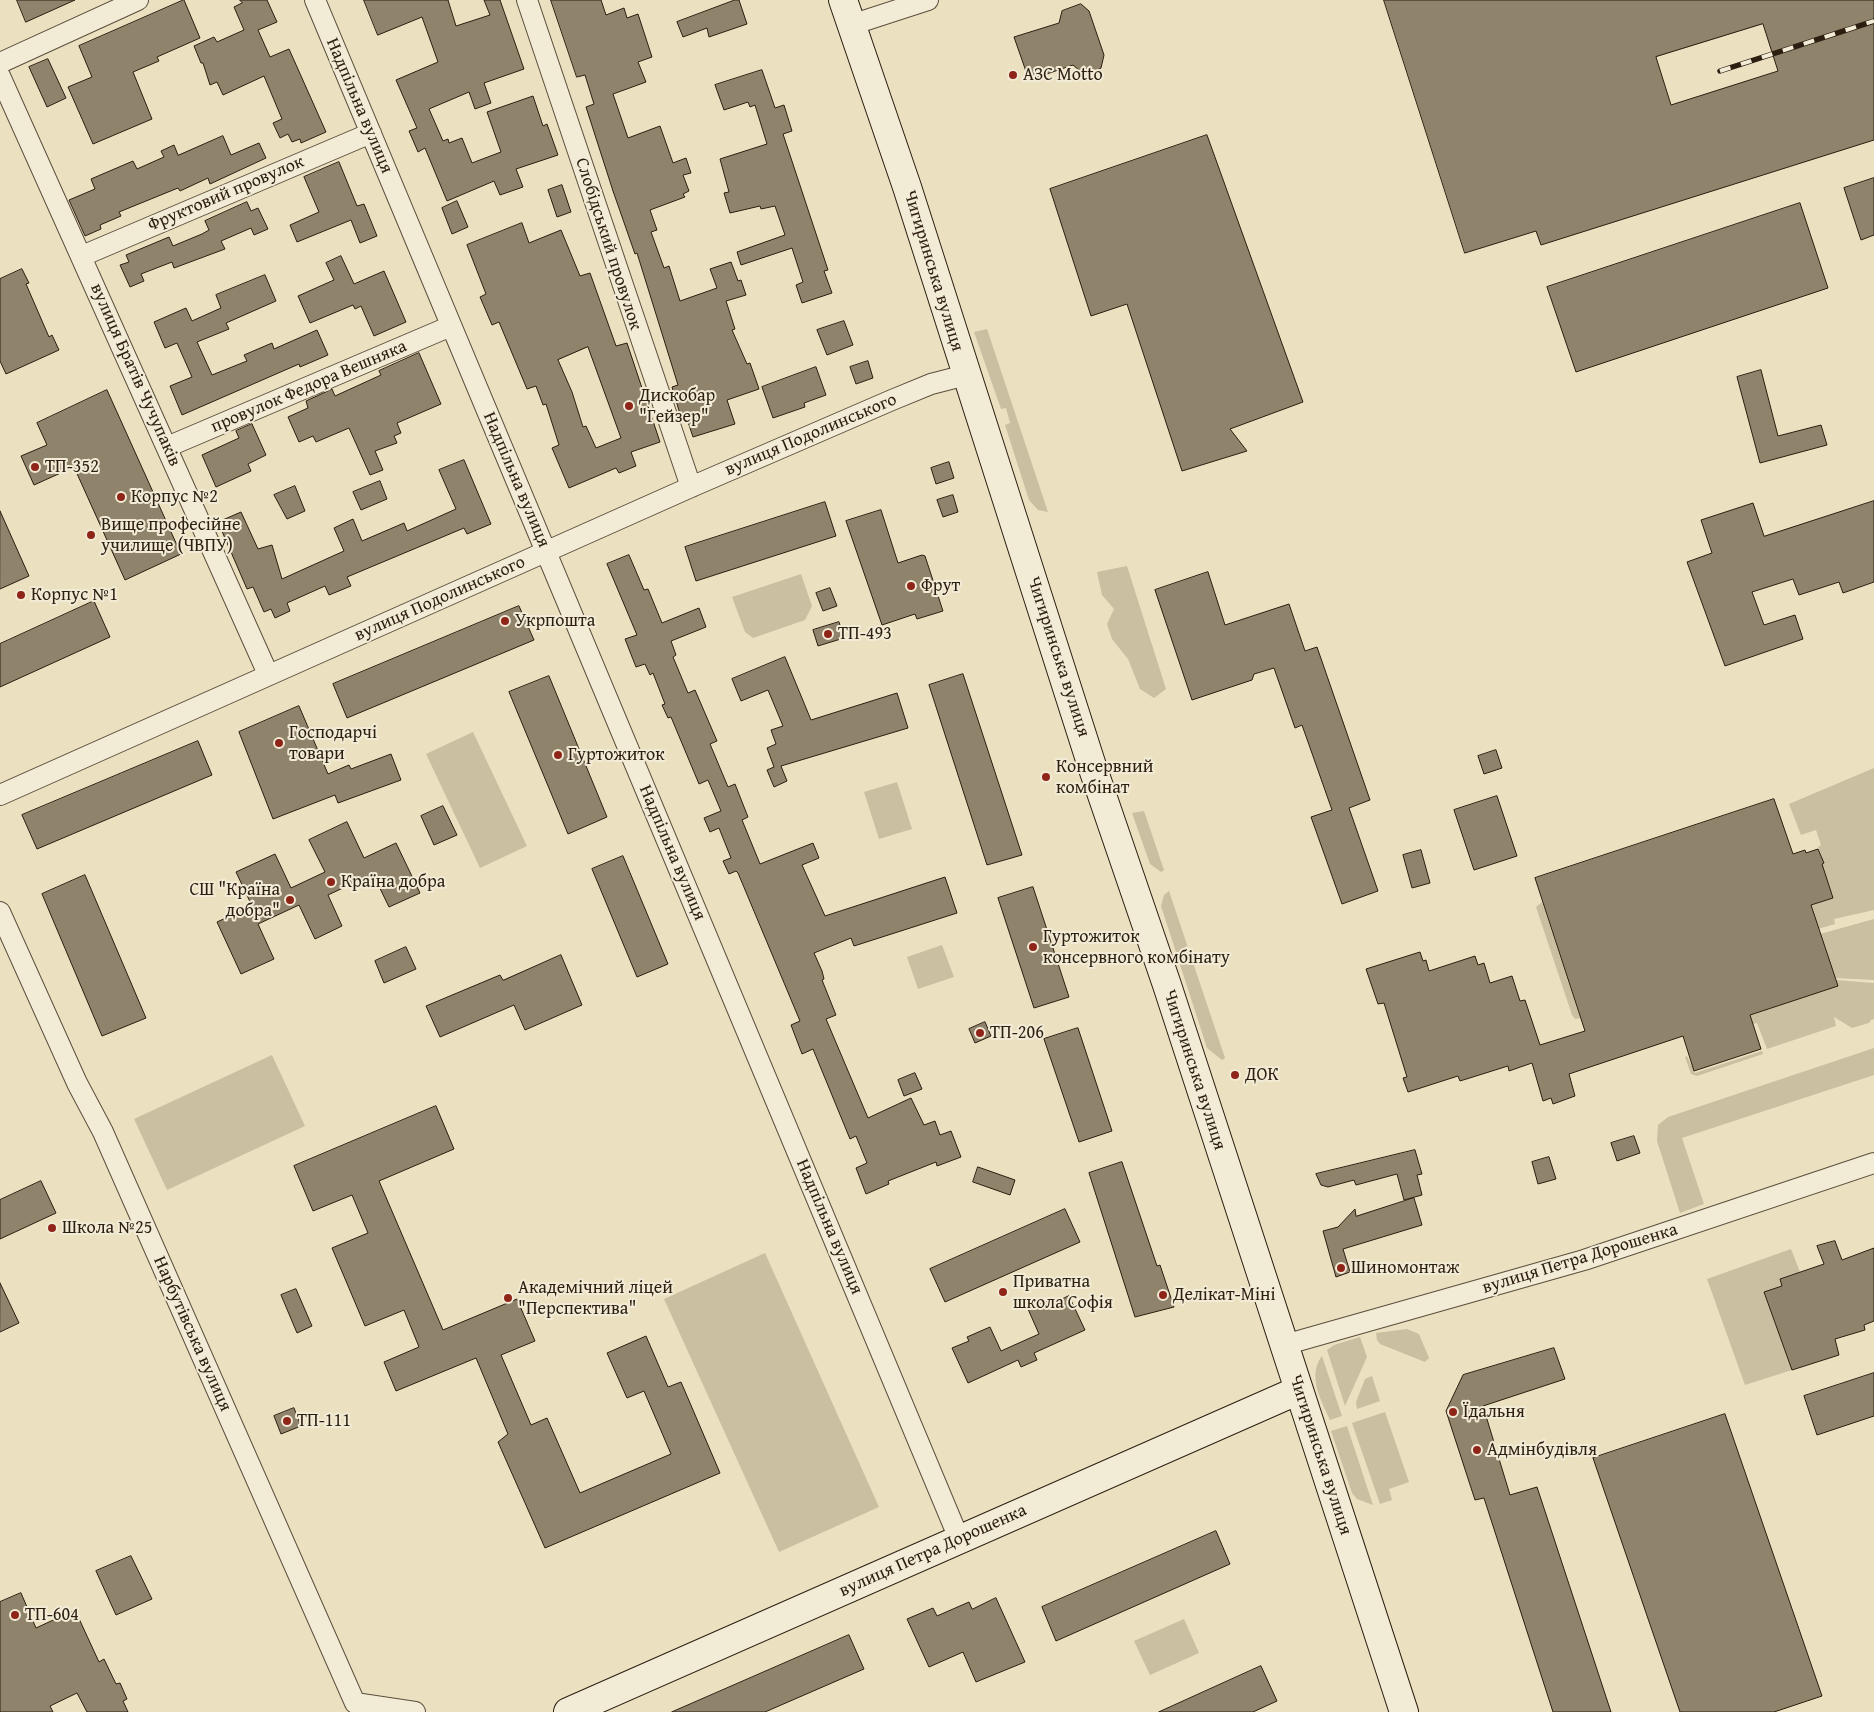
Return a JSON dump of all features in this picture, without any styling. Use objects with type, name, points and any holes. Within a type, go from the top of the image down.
[{"type":"main road","name":"Чигиринська вулиця","points":[[847,12],[907,187],[966,375],[1404,1712]]},
{"type":"main road","name":"вулиця Петра Дорошенка","points":[[568,1712],[960,1541],[1299,1390]]},
{"type":"street","points":[[0,63],[138,0]]},
{"type":"street","name":"Надпільна вулиця","points":[[315,0],[960,1541]]},
{"type":"street","name":"Слобідський провулок","points":[[527,0],[691,487]]},
{"type":"street","points":[[847,12],[928,0]]},
{"type":"street","name":"вулиця Братів Чучупаків","points":[[0,76],[268,674]]},
{"type":"street","name":"Фруктовий провулок","points":[[82,256],[371,133]]},
{"type":"street","name":"провулок Федора Вешняка","points":[[167,447],[451,326]]},
{"type":"street","name":"вулиця Подолинського","points":[[0,795],[691,487],[930,384],[966,375]]},
{"type":"street","name":"Нарбутівська вулиця","points":[[0,912],[77,1083],[103,1132],[352,1708],[415,1712]]},
{"type":"street","name":"вулиця Петра Дорошенка","points":[[1284,1345],[1584,1260],[1874,1163]]},
{"type":"shaded area","points":[[987,329],[1048,512],[1038,510],[1029,500],[1005,425],[1010,423],[1006,408],[1001,409],[974,332]]},
{"type":"shaded area","points":[[1127,566],[1166,689],[1154,698],[1140,689],[1128,659],[1112,639],[1107,624],[1114,609],[1102,595],[1097,572]]},
{"type":"shaded area","points":[[801,574],[812,606],[805,620],[753,638],[745,632],[732,597]]},
{"type":"shaded area","points":[[473,732],[527,846],[480,868],[426,754]]},
{"type":"shaded area","points":[[1874,768],[1874,910],[1834,919],[1835,924],[1818,929],[1811,905],[1833,898],[1827,881],[1799,871],[1823,863],[1818,847],[1821,845],[1816,830],[1801,835],[1789,804]]},
{"type":"shaded area","points":[[897,782],[912,829],[879,839],[864,792]]},
{"type":"shaded area","points":[[1144,811],[1164,870],[1161,872],[1150,864],[1132,813]]},
{"type":"shaded area","points":[[1169,891],[1225,1058],[1222,1060],[1207,1048],[1161,906],[1164,895]]},
{"type":"shaded area","points":[[1542,902],[1580,1018],[1575,1019],[1572,1015],[1536,907]]},
{"type":"shaded area","points":[[1874,919],[1874,980],[1835,978],[1820,934]]},
{"type":"shaded area","points":[[942,945],[954,977],[918,989],[907,957]]},
{"type":"shaded area","points":[[1836,980],[1874,983],[1874,1020],[1872,1019],[1869,1023],[1852,1028],[1834,1017],[1836,1026],[1767,1049],[1757,1023],[1753,1024],[1750,1015],[1837,986]]},
{"type":"shaded area","points":[[1874,1048],[1874,1075],[1682,1138],[1704,1204],[1680,1213],[1657,1141],[1658,1125],[1668,1117]]},
{"type":"shaded area","points":[[1762,1051],[1763,1054],[1697,1076],[1691,1074],[1685,1057],[1687,1056],[1695,1073]]},
{"type":"shaded area","points":[[272,1055],[305,1126],[167,1190],[134,1119]]},
{"type":"shaded area","points":[[1791,1249],[1800,1272],[1781,1278],[1782,1286],[1764,1292],[1792,1370],[1745,1385],[1707,1279]]},
{"type":"shaded area","points":[[765,1253],[879,1507],[779,1552],[664,1299]]},
{"type":"shaded area","points":[[1407,1329],[1419,1334],[1429,1358],[1425,1362],[1380,1344],[1377,1340],[1376,1333]]},
{"type":"shaded area","points":[[1360,1337],[1367,1357],[1345,1406],[1327,1350],[1334,1345]]},
{"type":"shaded area","points":[[1322,1356],[1342,1416],[1330,1420],[1317,1388],[1316,1380],[1318,1364]]},
{"type":"shaded area","points":[[1372,1376],[1380,1401],[1357,1409],[1356,1402],[1365,1379]]},
{"type":"shaded area","points":[[1385,1412],[1409,1482],[1389,1489],[1392,1500],[1380,1504],[1352,1423]]},
{"type":"shaded area","points":[[1347,1426],[1373,1505],[1357,1499],[1352,1493],[1331,1431]]},
{"type":"shaded area","points":[[1184,1619],[1199,1653],[1150,1675],[1134,1641]]},
{"type":"building","points":[[17,0],[75,0],[26,22]]},
{"type":"building","points":[[184,0],[200,38],[157,57],[159,61],[133,72],[152,119],[93,144],[68,87],[92,77],[79,46]]},
{"type":"building","points":[[240,0],[267,0],[277,22],[258,30],[270,57],[289,49],[326,132],[301,143],[300,139],[292,142],[288,134],[280,138],[273,123],[282,119],[264,76],[223,95],[217,82],[210,85],[203,63],[201,63],[194,46],[214,37],[217,42],[244,30],[234,7],[242,3]]},
{"type":"building","points":[[364,0],[448,0],[456,26],[490,15],[484,0],[500,0],[524,69],[484,83],[491,103],[475,109],[469,92],[429,109],[443,141],[448,139],[449,143],[462,138],[472,163],[501,152],[487,112],[533,96],[543,126],[547,124],[558,155],[516,169],[523,187],[500,195],[494,181],[447,201],[425,148],[418,152],[409,131],[417,128],[396,80],[438,62],[422,17],[378,35]]},
{"type":"building","points":[[551,0],[601,0],[606,15],[624,8],[627,18],[638,14],[652,57],[638,62],[646,82],[613,94],[628,138],[660,126],[673,163],[686,158],[691,173],[683,175],[689,191],[683,194],[685,197],[650,210],[657,230],[651,232],[664,268],[669,266],[680,301],[717,288],[710,269],[731,262],[738,281],[741,280],[746,295],[726,301],[735,329],[732,330],[747,364],[750,363],[759,389],[727,400],[735,424],[693,437],[685,413],[680,414],[672,387],[678,385],[637,253],[635,254],[586,107],[594,104],[585,75],[577,77]]},
{"type":"building","points":[[739,0],[747,24],[709,37],[707,28],[683,37],[677,22]]},
{"type":"building","points":[[1384,0],[1874,0],[1874,140],[1541,245],[1536,231],[1465,253]],"holes":[[[1763,24],[1778,71],[1671,105],[1656,57]]]},
{"type":"building","points":[[1081,4],[1089,11],[1104,55],[1101,68],[1090,74],[1080,71],[1073,65],[1029,80],[1014,37],[1059,23],[1062,11]]},
{"type":"building","points":[[48,59],[66,98],[47,107],[29,67]]},
{"type":"building","points":[[762,70],[775,108],[784,105],[792,131],[783,134],[828,270],[824,271],[832,293],[802,303],[796,285],[803,282],[792,248],[741,265],[737,252],[785,235],[775,206],[761,209],[760,206],[730,213],[724,193],[729,192],[720,159],[767,144],[755,105],[750,107],[748,102],[724,110],[715,85]]},
{"type":"building","points":[[1207,135],[1303,402],[1230,429],[1247,451],[1182,471],[1127,304],[1091,316],[1050,189]]},
{"type":"building","points":[[223,136],[231,155],[259,143],[266,158],[210,184],[208,178],[180,191],[178,188],[119,212],[121,216],[100,225],[101,229],[85,236],[69,200],[95,189],[91,179],[133,161],[137,169],[164,157],[161,151],[174,145],[178,155]]},
{"type":"building","points":[[339,162],[357,206],[364,204],[377,236],[360,243],[351,220],[297,242],[290,225],[319,212],[304,177]]},
{"type":"building","points":[[1874,178],[1874,235],[1861,240],[1844,188]]},
{"type":"building","points":[[562,185],[571,212],[557,217],[548,190]]},
{"type":"building","points":[[457,201],[468,227],[452,234],[442,208]]},
{"type":"building","points":[[247,202],[251,211],[258,208],[268,229],[254,235],[251,228],[221,241],[225,249],[174,268],[172,262],[141,274],[144,281],[130,287],[120,265],[129,262],[126,255],[169,237],[173,246],[202,234],[209,230],[205,221]]},
{"type":"building","points":[[1800,203],[1828,288],[1576,372],[1547,287]]},
{"type":"building","points":[[522,223],[529,243],[561,230],[580,276],[590,273],[616,346],[627,343],[660,442],[631,452],[636,466],[619,473],[616,468],[569,488],[552,448],[559,445],[546,404],[543,405],[536,386],[527,389],[499,322],[492,325],[480,297],[486,294],[467,245]],"holes":[[[588,347],[621,438],[596,448],[586,426],[583,427],[572,392],[558,360]]]},
{"type":"building","points":[[341,256],[354,284],[384,271],[406,322],[374,336],[361,306],[355,309],[353,305],[310,323],[298,296],[334,280],[326,263]]},
{"type":"building","points":[[22,269],[29,283],[26,284],[49,337],[52,335],[59,350],[6,374],[0,361],[0,279]]},
{"type":"building","points":[[265,275],[276,301],[226,323],[229,329],[197,342],[212,375],[247,361],[244,355],[272,343],[274,349],[317,330],[328,355],[300,367],[299,364],[182,415],[170,386],[192,377],[177,343],[165,348],[154,322],[186,308],[192,321],[221,308],[216,295]]},
{"type":"building","points":[[844,321],[853,345],[827,355],[817,330]]},
{"type":"building","points":[[419,353],[441,404],[397,423],[401,433],[394,436],[397,443],[375,451],[383,470],[370,475],[349,428],[316,442],[313,436],[299,442],[288,417],[308,408],[306,401],[332,389],[335,396],[381,375],[379,371]]},
{"type":"building","points":[[868,361],[873,378],[856,384],[850,367]]},
{"type":"building","points":[[816,367],[826,395],[804,403],[805,407],[773,418],[762,387]]},
{"type":"building","points":[[1761,370],[1778,436],[1821,425],[1827,445],[1760,463],[1737,377]]},
{"type":"building","name":"Корпус №2","points":[[107,390],[181,554],[125,580],[74,467],[34,485],[21,456],[47,445],[37,423]]},
{"type":"building","points":[[252,424],[266,455],[248,464],[251,471],[216,487],[202,455],[239,438],[236,431]]},
{"type":"building","points":[[464,460],[491,524],[467,534],[464,528],[347,577],[351,586],[329,595],[325,586],[287,603],[290,611],[275,618],[271,609],[264,612],[253,587],[247,589],[218,522],[241,512],[258,549],[272,545],[282,579],[344,551],[334,528],[353,519],[362,541],[404,523],[407,531],[456,509],[439,470]]},
{"type":"building","points":[[949,462],[954,478],[936,484],[931,468]]},
{"type":"building","points":[[380,481],[387,499],[361,510],[353,492]]},
{"type":"building","points":[[295,486],[305,511],[287,519],[274,495]]},
{"type":"building","points":[[953,495],[958,512],[943,517],[937,500]]},
{"type":"building","points":[[1874,501],[1874,582],[1843,593],[1839,582],[1799,595],[1793,579],[1752,592],[1764,625],[1795,615],[1803,639],[1725,666],[1687,562],[1712,553],[1701,520],[1753,503],[1764,536]]},
{"type":"building","points":[[825,502],[836,536],[696,581],[685,547]]},
{"type":"building","points":[[881,510],[898,563],[922,555],[925,556],[943,611],[917,619],[915,614],[882,625],[846,521]]},
{"type":"building","points":[[0,511],[29,576],[0,589]]},
{"type":"building","points":[[629,555],[644,590],[648,589],[662,623],[699,608],[706,627],[671,641],[676,655],[673,657],[688,693],[695,690],[717,741],[710,744],[728,787],[735,784],[748,817],[742,820],[760,864],[813,843],[819,858],[802,865],[825,916],[945,877],[957,913],[854,946],[851,938],[814,953],[822,971],[824,979],[822,980],[836,1015],[826,1019],[868,1118],[911,1098],[924,1125],[935,1121],[940,1135],[951,1131],[961,1157],[937,1166],[936,1162],[888,1181],[889,1184],[866,1194],[856,1168],[867,1163],[856,1136],[850,1139],[813,1049],[802,1054],[791,1025],[800,1021],[738,873],[736,871],[729,874],[723,861],[731,858],[719,828],[710,832],[704,818],[721,811],[708,780],[699,784],[671,717],[668,718],[662,705],[665,704],[653,673],[650,675],[645,664],[636,667],[625,639],[637,635],[607,564]]},
{"type":"building","points":[[1208,572],[1225,625],[1289,604],[1305,651],[1317,647],[1370,800],[1349,808],[1378,891],[1342,904],[1311,817],[1332,810],[1302,725],[1295,728],[1274,668],[1254,674],[1252,680],[1192,700],[1155,590]]},
{"type":"building","points":[[830,588],[837,606],[823,611],[816,593]]},
{"type":"building","name":"Корпус №1","points":[[94,601],[110,637],[0,687],[0,644]]},
{"type":"building","points":[[519,606],[534,640],[347,718],[333,684]]},
{"type":"building","name":"ТП-493","points":[[839,622],[844,638],[818,646],[813,630]]},
{"type":"building","points":[[785,657],[811,720],[897,693],[908,728],[781,766],[787,781],[774,787],[767,770],[774,767],[767,748],[776,744],[771,730],[783,726],[768,690],[741,701],[732,679]]},
{"type":"building","points":[[963,674],[1022,855],[987,865],[929,685]]},
{"type":"building","name":"Гуртожиток","points":[[549,676],[607,817],[568,834],[509,692]]},
{"type":"building","points":[[299,706],[328,774],[349,765],[351,769],[391,754],[401,780],[338,803],[335,795],[273,819],[239,732]]},
{"type":"building","points":[[198,741],[212,775],[37,849],[22,815]]},
{"type":"building","points":[[1496,750],[1502,768],[1484,774],[1478,756]]},
{"type":"building","points":[[1497,796],[1517,856],[1474,870],[1454,810]]},
{"type":"building","points":[[1774,799],[1793,854],[1805,850],[1806,853],[1818,849],[1824,863],[1822,864],[1833,898],[1811,905],[1838,986],[1750,1015],[1761,1049],[1694,1071],[1683,1036],[1569,1074],[1575,1096],[1553,1104],[1551,1098],[1543,1101],[1532,1063],[1509,1071],[1508,1066],[1460,1081],[1458,1076],[1408,1092],[1403,1078],[1407,1077],[1384,1003],[1378,1004],[1366,969],[1420,952],[1423,961],[1426,960],[1429,971],[1475,956],[1478,965],[1484,963],[1490,983],[1512,976],[1520,1001],[1525,1000],[1540,1045],[1585,1031],[1535,878]]},
{"type":"building","points":[[443,806],[457,835],[434,845],[421,816]]},
{"type":"building","name":"СШ \"Країна добра\"","points":[[347,822],[364,858],[396,843],[420,893],[389,907],[373,874],[328,895],[342,926],[315,939],[299,905],[258,924],[274,959],[241,974],[217,922],[252,906],[236,872],[275,854],[291,888],[325,872],[309,840]]},
{"type":"building","points":[[1421,850],[1430,883],[1412,888],[1403,855]]},
{"type":"building","points":[[623,856],[668,964],[637,977],[592,869]]},
{"type":"building","points":[[85,875],[146,1018],[102,1036],[42,894]]},
{"type":"building","name":"Гуртожиток консервного комбінату","points":[[1033,887],[1069,997],[1034,1008],[998,898]]},
{"type":"building","points":[[406,947],[416,969],[384,983],[375,961]]},
{"type":"building","points":[[561,955],[582,1005],[525,1030],[514,1005],[440,1037],[426,1006],[500,975],[503,980]]},
{"type":"building","name":"ТП-206","points":[[985,1022],[991,1036],[975,1043],[969,1029]]},
{"type":"building","points":[[1078,1028],[1112,1131],[1079,1142],[1044,1039]]},
{"type":"building","points":[[915,1073],[922,1089],[904,1096],[898,1080]]},
{"type":"building","points":[[436,1106],[454,1149],[379,1181],[443,1330],[517,1299],[535,1341],[501,1355],[531,1425],[547,1418],[580,1493],[671,1454],[644,1391],[627,1398],[607,1353],[646,1336],[668,1387],[681,1382],[720,1473],[545,1548],[498,1442],[508,1434],[476,1358],[396,1391],[384,1362],[419,1347],[404,1310],[365,1326],[332,1248],[368,1233],[352,1195],[313,1211],[294,1166]]},
{"type":"building","points":[[1634,1136],[1640,1153],[1617,1161],[1611,1143]]},
{"type":"building","points":[[1415,1150],[1422,1174],[1417,1175],[1422,1195],[1404,1200],[1397,1174],[1356,1185],[1354,1180],[1328,1187],[1321,1185],[1316,1174]]},
{"type":"building","points":[[1549,1157],[1556,1179],[1538,1184],[1532,1162]]},
{"type":"building","points":[[1122,1162],[1157,1266],[1160,1265],[1174,1307],[1135,1317],[1089,1173]]},
{"type":"building","points":[[978,1167],[1015,1180],[1010,1195],[973,1182]]},
{"type":"building","points":[[41,1181],[56,1213],[0,1239],[0,1200]]},
{"type":"building","points":[[1414,1198],[1422,1225],[1343,1249],[1350,1272],[1336,1277],[1323,1231],[1338,1227],[1355,1209],[1356,1216]]},
{"type":"building","points":[[1065,1209],[1080,1242],[945,1302],[930,1269]]},
{"type":"building","points":[[1835,1241],[1842,1260],[1874,1248],[1874,1321],[1864,1325],[1865,1330],[1835,1339],[1839,1355],[1792,1370],[1764,1292],[1782,1286],[1780,1279],[1824,1264],[1817,1246]]},
{"type":"building","points":[[0,1283],[19,1323],[0,1332]]},
{"type":"building","points":[[296,1289],[312,1326],[297,1333],[281,1295]]},
{"type":"building","points":[[1069,1296],[1085,1330],[1034,1353],[1037,1360],[1021,1367],[1018,1360],[968,1383],[952,1348],[969,1341],[967,1337],[990,1327],[1001,1351],[1039,1334],[1028,1309],[1052,1299],[1053,1303]]},
{"type":"building","points":[[1554,1348],[1565,1379],[1483,1406],[1510,1495],[1537,1487],[1611,1712],[1553,1712],[1484,1498],[1475,1500],[1446,1411],[1463,1375]]},
{"type":"building","points":[[1874,1373],[1874,1416],[1817,1435],[1804,1396]]},
{"type":"building","name":"ТП-111","points":[[294,1408],[301,1426],[281,1434],[274,1416]]},
{"type":"building","points":[[1725,1414],[1822,1696],[1774,1712],[1680,1712],[1593,1458]]},
{"type":"building","points":[[1216,1531],[1230,1564],[1056,1641],[1042,1607]]},
{"type":"building","points":[[131,1556],[152,1599],[116,1615],[96,1571]]},
{"type":"building","points":[[21,1593],[36,1628],[75,1610],[99,1662],[104,1659],[116,1684],[120,1683],[127,1699],[123,1701],[128,1712],[87,1712],[77,1693],[50,1706],[53,1712],[0,1712],[0,1602]]},
{"type":"building","points":[[996,1598],[1025,1662],[976,1682],[963,1652],[929,1667],[907,1619],[933,1608],[937,1616],[969,1602],[972,1609]]},
{"type":"building","points":[[849,1635],[864,1669],[765,1712],[672,1712]]},
{"type":"building","points":[[1261,1666],[1277,1701],[1253,1712],[1159,1712]]},
{"type":"railway","points":[[1720,71],[1874,21]]},
{"type":"place","name":"АЗС Motto","points":[[1013,75]]},
{"type":"place","name":"Дискобар \"Гейзер\"","points":[[629,406]]},
{"type":"place","name":"ТП-352","points":[[35,467]]},
{"type":"place","name":"Корпус №2","points":[[121,497]]},
{"type":"place","name":"Вище професійне училище (ЧВПУ)","points":[[91,535]]},
{"type":"place","name":"Фрут","points":[[911,586]]},
{"type":"place","name":"Корпус №1","points":[[21,595]]},
{"type":"place","name":"Укрпошта","points":[[505,621]]},
{"type":"place","name":"ТП-493","points":[[828,634]]},
{"type":"place","name":"Господарчі товари","points":[[279,743]]},
{"type":"place","name":"Гуртожиток","points":[[558,755]]},
{"type":"place","name":"Консервний комбінат","points":[[1046,777]]},
{"type":"place","name":"Країна добра","points":[[331,882]]},
{"type":"place","name":"СШ \"Країна добра\"","points":[[290,900]]},
{"type":"place","name":"Гуртожиток консервного комбінату","points":[[1033,947]]},
{"type":"place","name":"ТП-206","points":[[980,1033]]},
{"type":"place","name":"ДОК","points":[[1235,1075]]},
{"type":"place","name":"Школа №25","points":[[52,1228]]},
{"type":"place","name":"Шиномонтаж","points":[[1341,1268]]},
{"type":"place","name":"Приватна школа Софія","points":[[1003,1292]]},
{"type":"place","name":"Делікат-Міні","points":[[1163,1295]]},
{"type":"place","name":"Академічний ліцей \"Перспектива\"","points":[[508,1298]]},
{"type":"place","name":"Їдальня","points":[[1453,1412]]},
{"type":"place","name":"ТП-111","points":[[287,1421]]},
{"type":"place","name":"Адмінбудівля","points":[[1477,1450]]},
{"type":"place","name":"ТП-604","points":[[15,1615]]}]
